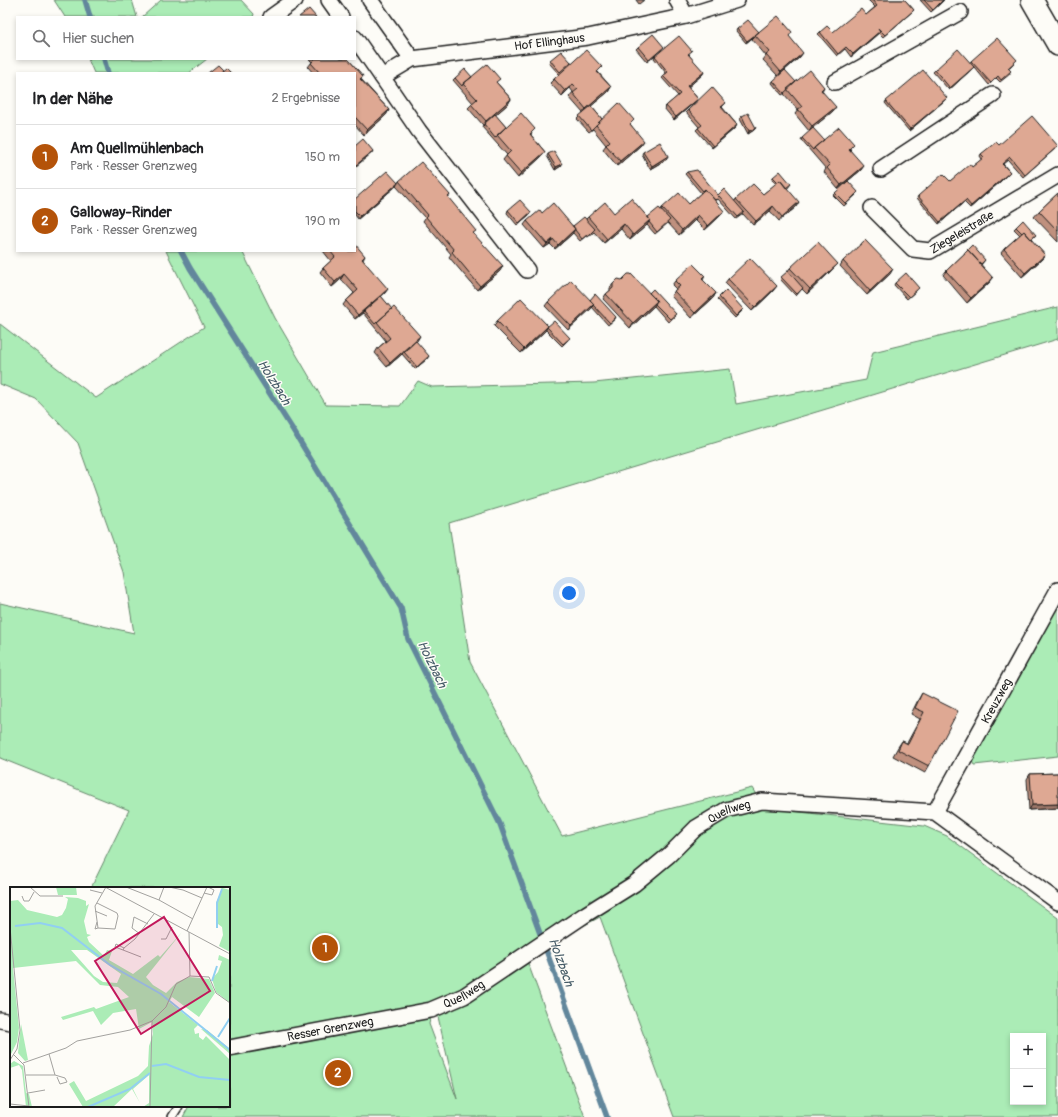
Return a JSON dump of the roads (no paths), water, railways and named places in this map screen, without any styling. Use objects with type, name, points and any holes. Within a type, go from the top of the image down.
[{"type":"main road","points":[[1032,0],[1058,45]]},
{"type":"street","points":[[272,16],[295,0]]},
{"type":"street","points":[[329,0],[340,16]]},
{"type":"street","points":[[370,0],[412,59]]},
{"type":"street","points":[[677,0],[686,16]]},
{"type":"street","name":"Hof Ellinghaus","points":[[382,78],[412,59],[588,37],[686,16],[737,0]]},
{"type":"street","points":[[835,82],[960,12]]},
{"type":"street","points":[[356,39],[419,131],[527,270]]},
{"type":"street","points":[[881,168],[993,95]]},
{"type":"street","name":"Ziegeleistraße","points":[[872,208],[912,249],[930,251],[1058,175]]},
{"type":"street","name":"Kreuzweg","points":[[935,812],[1058,590]]},
{"type":"street","name":"Quellweg","points":[[431,1010],[464,996],[586,914],[634,884],[669,855],[696,828],[726,810],[762,801],[935,812]]},
{"type":"street","points":[[935,812],[1058,902]]},
{"type":"street","name":"Resser Grenzweg","points":[[230,1048],[431,1010]]},
{"type":"street","points":[[0,1020],[10,1022]]},
{"type":"lane","points":[[172,1117],[178,1107]]},
{"type":"waterway","name":"Holzbach","points":[[85,0],[90,16]]},
{"type":"waterway","name":"Holzbach","points":[[104,60],[108,72]]},
{"type":"waterway","name":"Holzbach","points":[[182,252],[190,268],[293,430],[401,608],[408,639],[500,824],[607,1117]]},
{"type":"place","name":"Am Quellmühlenbach","points":[[325,948]]},
{"type":"place","name":"Galloway-Rinder","points":[[338,1073]]}]
